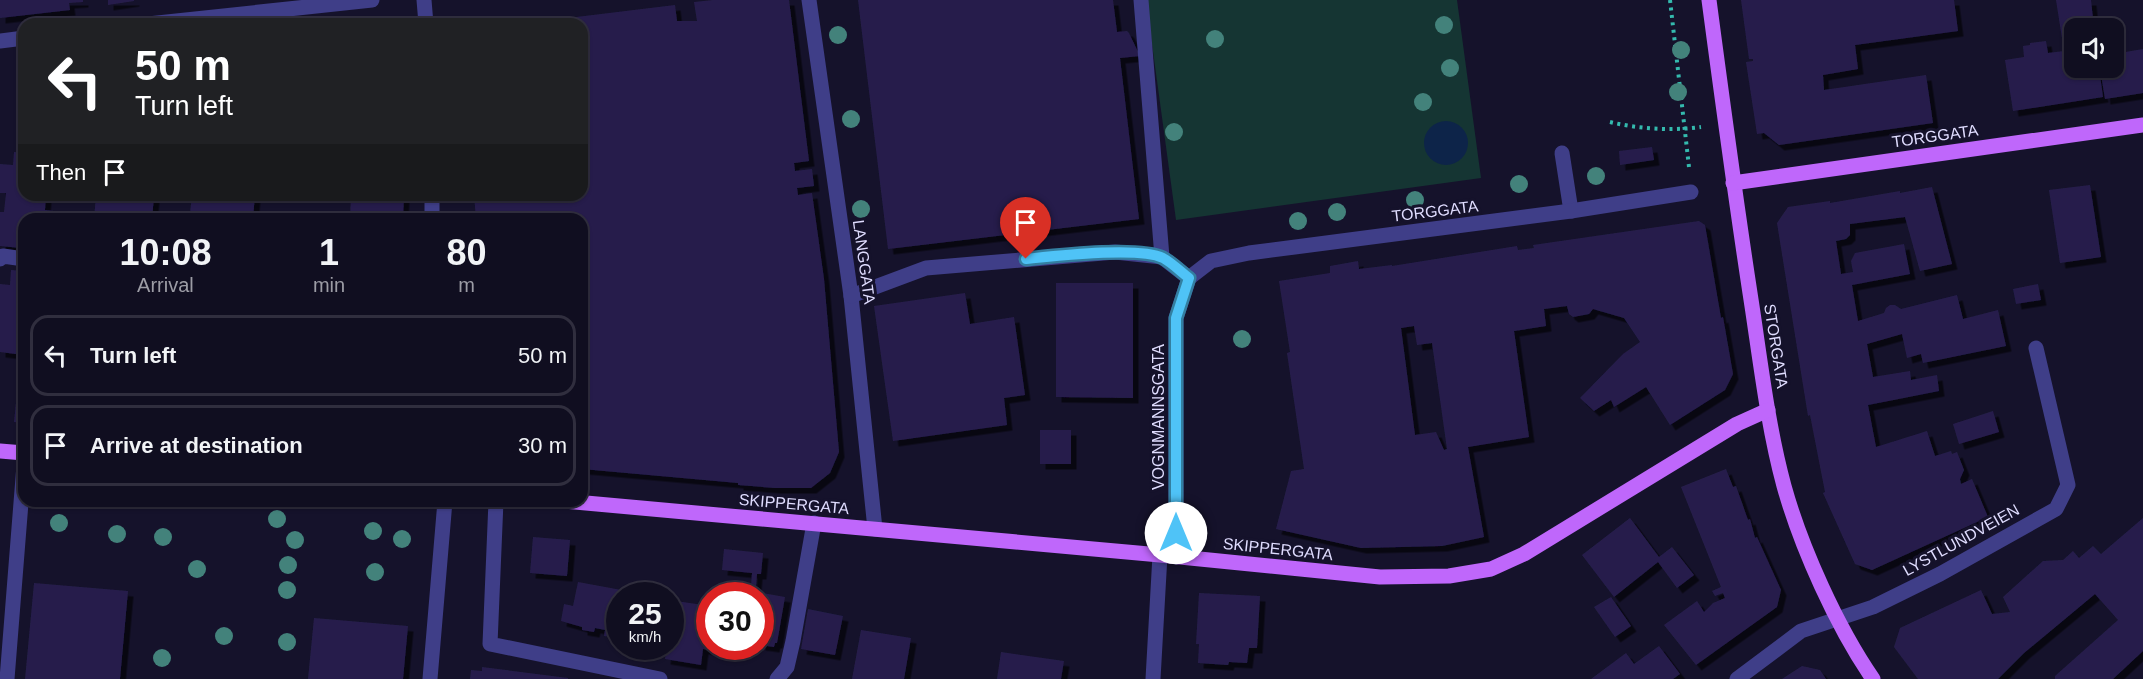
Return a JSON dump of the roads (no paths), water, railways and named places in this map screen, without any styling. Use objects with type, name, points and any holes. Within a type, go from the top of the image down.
[{"type":"main road","name":"STORGATA","points":[[1709,0],[1732,183],[1768,410],[1784,486],[1807,551],[1838,619],[1860,660],[1874,679]]},
{"type":"main road","name":"TORGGATA","points":[[1732,183],[2143,125]]},
{"type":"main road","name":"SKIPPERGATA","points":[[588,503],[1380,577],[1449,576],[1491,569],[1524,554],[1737,424],[1768,410]]},
{"type":"main road","points":[[0,451],[18,452]]},
{"type":"street","points":[[204,18],[372,0]]},
{"type":"street","points":[[424,0],[426,18]]},
{"type":"street","name":"LANGGATA","points":[[809,0],[851,296],[875,530]]},
{"type":"street","points":[[1141,0],[1162,257]]},
{"type":"street","points":[[0,41],[18,39]]},
{"type":"street","points":[[1562,153],[1571,212]]},
{"type":"street","name":"TORGGATA","points":[[1189,278],[1211,261],[1249,253],[1571,212],[1691,192]]},
{"type":"street","points":[[851,296],[926,268],[1115,252],[1162,257],[1189,278]]},
{"type":"street","points":[[0,259],[3,256],[18,258]]},
{"type":"street","name":"VOGNMANNSGATA","points":[[1176,557],[1176,318],[1189,278]]},
{"type":"street","name":"LYSTLUNDVEIEN","points":[[1737,679],[1801,631],[1873,608],[1940,574],[2056,509],[2068,485],[2036,348]]},
{"type":"street","points":[[7,679],[21,507]]},
{"type":"street","points":[[430,679],[444,507]]},
{"type":"street","points":[[496,507],[490,644],[660,679]]},
{"type":"street","points":[[777,679],[787,667],[814,524]]},
{"type":"street","points":[[1154,679],[1160,555]]},
{"type":"water","points":[[1446,121],[1462,127],[1468,143],[1462,159],[1446,165],[1430,159],[1424,143],[1430,127]]}]
